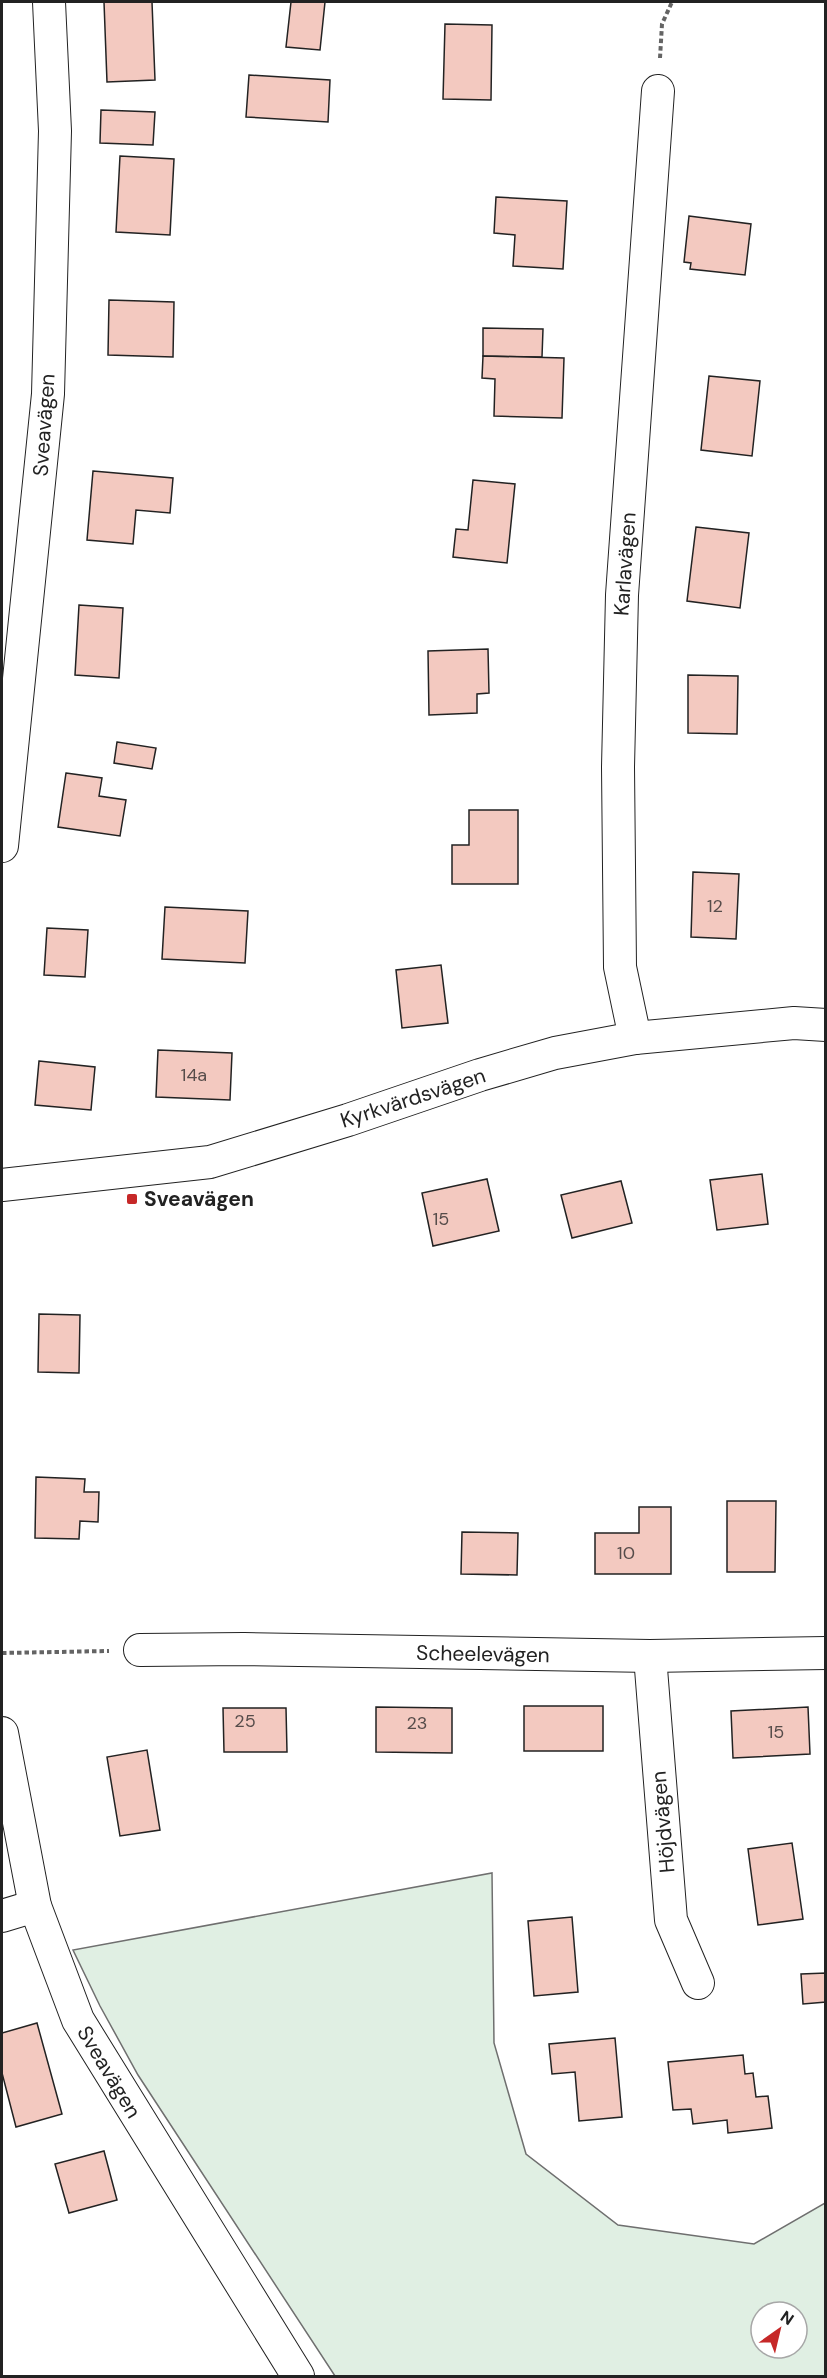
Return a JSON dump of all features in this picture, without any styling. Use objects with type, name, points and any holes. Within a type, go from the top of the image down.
[{"type":"street","name":"Sveavägen","points":[[2,846],[48,394],[55,131],[50,2]]},
{"type":"street","name":"Karlavägen","points":[[635,1038],[620,967],[618,778],[621,607],[658,91]]},
{"type":"street","name":"Kyrkvärdsvägen","points":[[2,1185],[210,1162],[555,1053],[635,1038],[794,1023],[825,1025]]},
{"type":"street","name":"Scheelevägen","points":[[140,1650],[244,1649],[650,1656],[825,1653]]},
{"type":"street","name":"Höjdvägen","points":[[650,1656],[671,1920],[698,1983]]},
{"type":"street","name":"Sveavägen","points":[[2,1733],[35,1906],[78,2020],[298,2376]]},
{"type":"street","points":[[2,1916],[35,1906]]},
{"type":"path","points":[[658,91],[662,24],[672,2]]},
{"type":"path","points":[[2,1653],[140,1650]]},
{"type":"green space","points":[[492,1873],[494,2043],[526,2154],[618,2225],[754,2244],[825,2203],[825,2376],[335,2376],[138,2075],[100,2006],[73,1950]]},
{"type":"building","points":[[104,2],[152,2],[155,80],[107,82]]},
{"type":"building","points":[[291,2],[325,2],[320,50],[286,47]]},
{"type":"building","points":[[445,24],[492,25],[491,100],[443,99]]},
{"type":"building","points":[[249,75],[330,80],[328,122],[246,117]]},
{"type":"building","points":[[101,110],[155,112],[153,145],[100,143]]},
{"type":"building","points":[[120,156],[174,159],[170,235],[116,232]]},
{"type":"building","points":[[496,197],[567,201],[563,269],[513,266],[515,235],[494,233]]},
{"type":"building","points":[[689,216],[751,224],[745,275],[690,269],[691,263],[684,262]]},
{"type":"building","points":[[109,300],[174,302],[173,357],[108,355]]},
{"type":"building","points":[[483,328],[543,329],[542,357],[483,356]]},
{"type":"building","points":[[483,356],[564,358],[562,418],[494,416],[495,379],[482,378]]},
{"type":"building","points":[[709,376],[760,381],[752,456],[701,450]]},
{"type":"building","points":[[93,471],[173,478],[170,513],[136,510],[133,544],[87,540]]},
{"type":"building","points":[[473,480],[515,484],[507,563],[453,557],[456,529],[468,530]]},
{"type":"building","points":[[696,527],[749,533],[740,608],[687,601]]},
{"type":"building","points":[[79,605],[123,608],[119,678],[75,675]]},
{"type":"building","points":[[488,649],[489,693],[477,694],[477,713],[429,715],[428,651]]},
{"type":"building","points":[[688,675],[738,676],[737,734],[688,733]]},
{"type":"building","points":[[117,742],[156,748],[152,769],[114,763]]},
{"type":"building","points":[[66,773],[102,778],[99,796],[126,800],[120,836],[58,827]]},
{"type":"building","points":[[469,810],[518,810],[518,884],[452,884],[452,845],[469,845]]},
{"type":"building","points":[[693,872],[739,874],[736,939],[691,937]]},
{"type":"building","points":[[165,907],[248,911],[245,963],[162,959]]},
{"type":"building","points":[[47,928],[88,930],[85,977],[44,975]]},
{"type":"building","points":[[441,965],[448,1023],[402,1028],[396,970]]},
{"type":"building","points":[[158,1050],[232,1053],[230,1100],[156,1097]]},
{"type":"building","points":[[39,1061],[95,1067],[91,1110],[35,1105]]},
{"type":"building","points":[[762,1174],[768,1224],[717,1230],[710,1180]]},
{"type":"building","points":[[487,1179],[499,1231],[433,1246],[422,1193]]},
{"type":"building","points":[[621,1181],[632,1223],[572,1238],[561,1195]]},
{"type":"building","points":[[39,1314],[80,1315],[79,1373],[38,1372]]},
{"type":"building","points":[[36,1477],[85,1479],[84,1492],[99,1492],[98,1522],[80,1521],[79,1539],[35,1538]]},
{"type":"building","points":[[727,1501],[776,1501],[775,1572],[727,1572]]},
{"type":"building","points":[[639,1507],[671,1507],[671,1574],[595,1574],[595,1533],[639,1533]]},
{"type":"building","points":[[462,1532],[518,1533],[517,1575],[461,1574]]},
{"type":"building","points":[[524,1706],[603,1706],[603,1751],[524,1751]]},
{"type":"building","points":[[376,1707],[452,1708],[452,1753],[376,1752]]},
{"type":"building","points":[[808,1707],[810,1754],[733,1758],[731,1711]]},
{"type":"building","points":[[223,1708],[286,1708],[287,1752],[224,1752]]},
{"type":"building","points":[[147,1750],[160,1830],[120,1836],[107,1757]]},
{"type":"building","points":[[792,1843],[803,1919],[758,1925],[748,1849]]},
{"type":"building","points":[[572,1917],[578,1992],[534,1996],[528,1921]]},
{"type":"building","points":[[826,1973],[826,2002],[803,2004],[801,1974]]},
{"type":"building","points":[[37,2023],[62,2114],[16,2127],[2,2073],[2,2033]]},
{"type":"building","points":[[615,2038],[622,2117],[579,2121],[575,2072],[552,2074],[549,2044]]},
{"type":"building","points":[[743,2055],[745,2074],[753,2073],[756,2097],[768,2096],[772,2128],[728,2133],[727,2120],[693,2124],[691,2109],[673,2110],[668,2062]]},
{"type":"building","points":[[104,2151],[117,2200],[69,2213],[55,2164]]},
{"type":"place","name":"Sveavägen","points":[[132,1199]]}]
